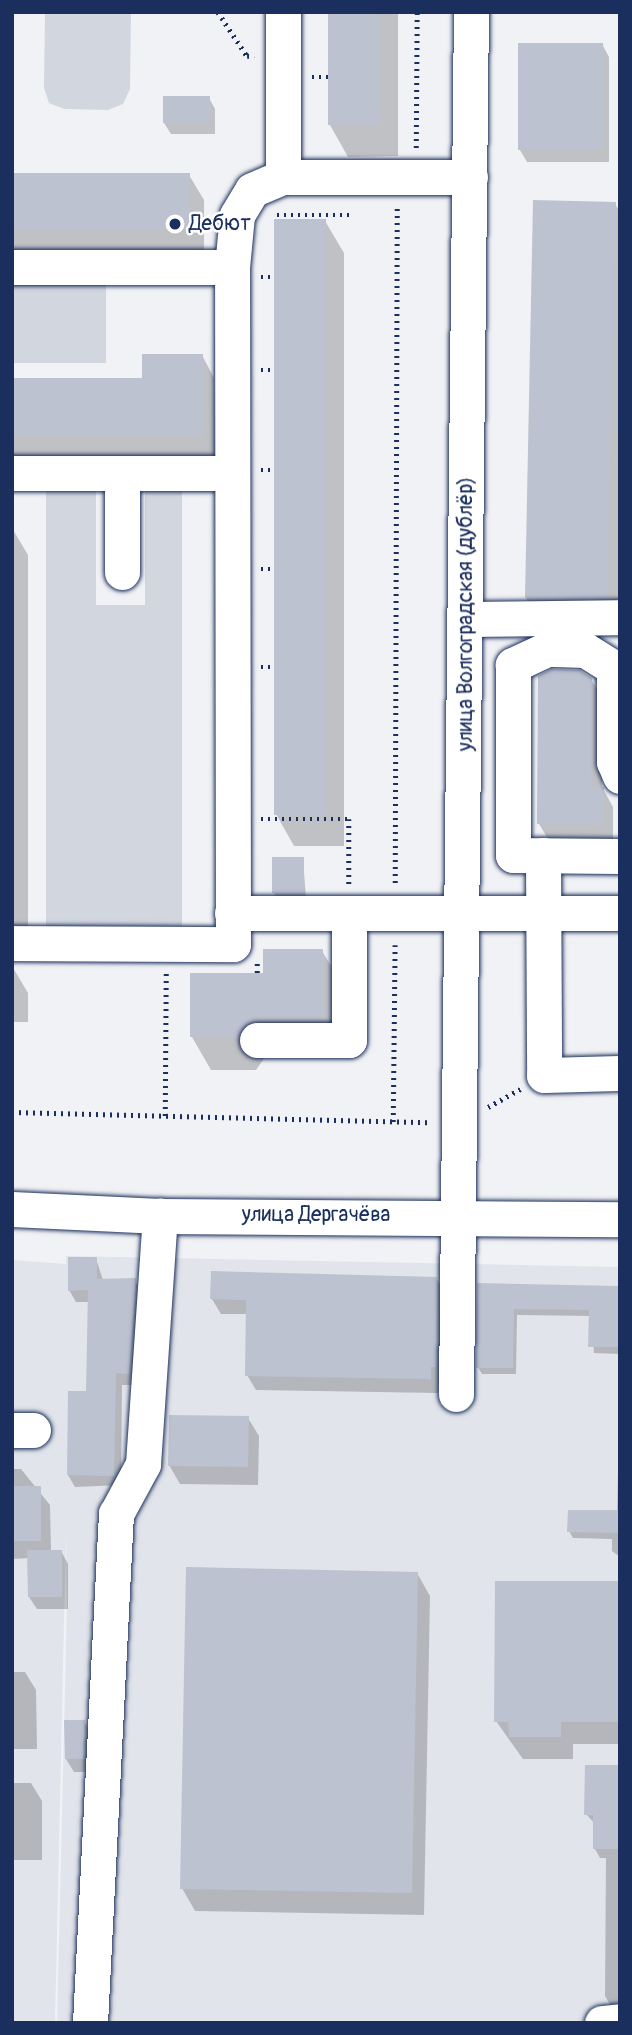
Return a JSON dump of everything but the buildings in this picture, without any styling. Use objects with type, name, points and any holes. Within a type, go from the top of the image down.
[{"type":"street","points":[[283,12],[284,177]]},
{"type":"street","name":"улица Волгоградская (дублёр)","points":[[456,1394],[471,12]]},
{"type":"street","points":[[13,943],[233,944],[232,267],[237,215],[252,190],[284,177],[470,177]]},
{"type":"street","points":[[12,267],[232,267]]},
{"type":"street","points":[[12,473],[232,473]]},
{"type":"street","points":[[122,473],[122,572]]},
{"type":"street","points":[[466,619],[620,617]]},
{"type":"street","points":[[620,776],[614,762],[614,668],[585,650],[547,649],[513,666],[513,855],[620,856]]},
{"type":"street","points":[[543,855],[544,1075],[620,1073]]},
{"type":"street","points":[[232,913],[620,913]]},
{"type":"street","points":[[257,1040],[349,1040],[349,913]]},
{"type":"street","name":"улица Дергачёва","points":[[12,1209],[160,1216],[458,1215],[620,1219]]},
{"type":"street","points":[[90,2023],[116,1514],[143,1464],[160,1216]]},
{"type":"street","points":[[602,2023],[620,2021]]},
{"type":"path","points":[[218,12],[247,55],[283,55]]},
{"type":"path","points":[[393,1122],[406,177],[417,12]]},
{"type":"path","points":[[272,215],[349,215]]},
{"type":"path","points":[[246,819],[349,820],[349,913]]},
{"type":"path","points":[[165,1115],[166,944]]},
{"type":"path","points":[[12,1112],[460,1123],[544,1075]]},
{"type":"shaded area","points":[[45,12],[131,12],[130,89],[123,104],[108,110],[64,109],[49,103],[44,88]]},
{"type":"shaded area","points":[[12,278],[106,278],[106,363],[12,363]]},
{"type":"shaded area","points":[[46,490],[96,490],[96,605],[145,605],[145,490],[182,490],[182,926],[46,926]]},
{"type":"shaded area","points":[[66,1256],[620,1267],[620,2023],[57,2023],[67,1606],[66,1534],[55,2023],[12,2023],[12,1260],[66,1264]]},
{"type":"place","name":"Дебют","points":[[175,224]]}]
